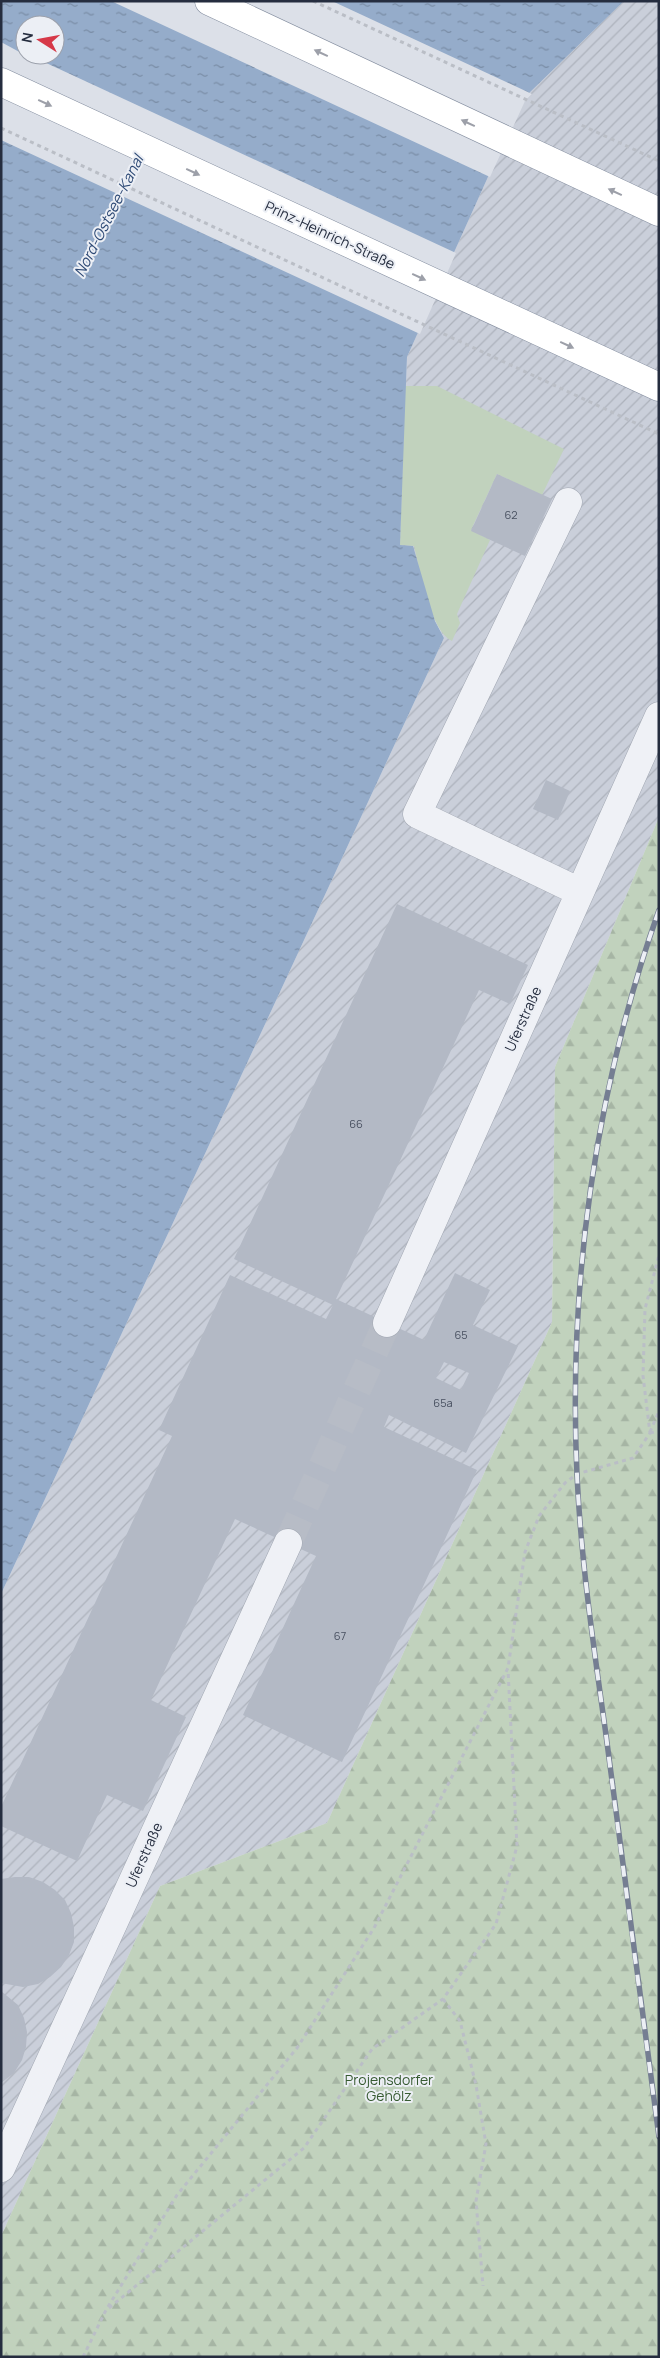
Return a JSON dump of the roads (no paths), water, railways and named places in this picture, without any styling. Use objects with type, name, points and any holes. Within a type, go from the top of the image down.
[{"type":"highway","points":[[209,1],[659,212]]},
{"type":"highway","name":"Prinz-Heinrich-Straße","points":[[1,82],[659,388]]},
{"type":"street","points":[[568,502],[417,814],[580,892]]},
{"type":"street","name":"Uferstraße","points":[[387,1323],[659,716]]},
{"type":"street","name":"Uferstraße","points":[[1,2168],[288,1543]]},
{"type":"water","name":"Nord-Ostsee-Kanal","points":[[1,1],[624,1],[523,99],[407,357],[400,545],[413,546],[435,621],[444,638],[1,1594]]},
{"type":"tunnel","points":[[288,1543],[387,1323]]},
{"type":"railway","points":[[659,910],[637,978],[618,1048],[603,1118],[582,1260],[575,1403],[577,1475],[585,1573],[659,2137]]},
{"type":"park label","name":"Projensdorfer Gehölz","points":[[389,2088]]}]
